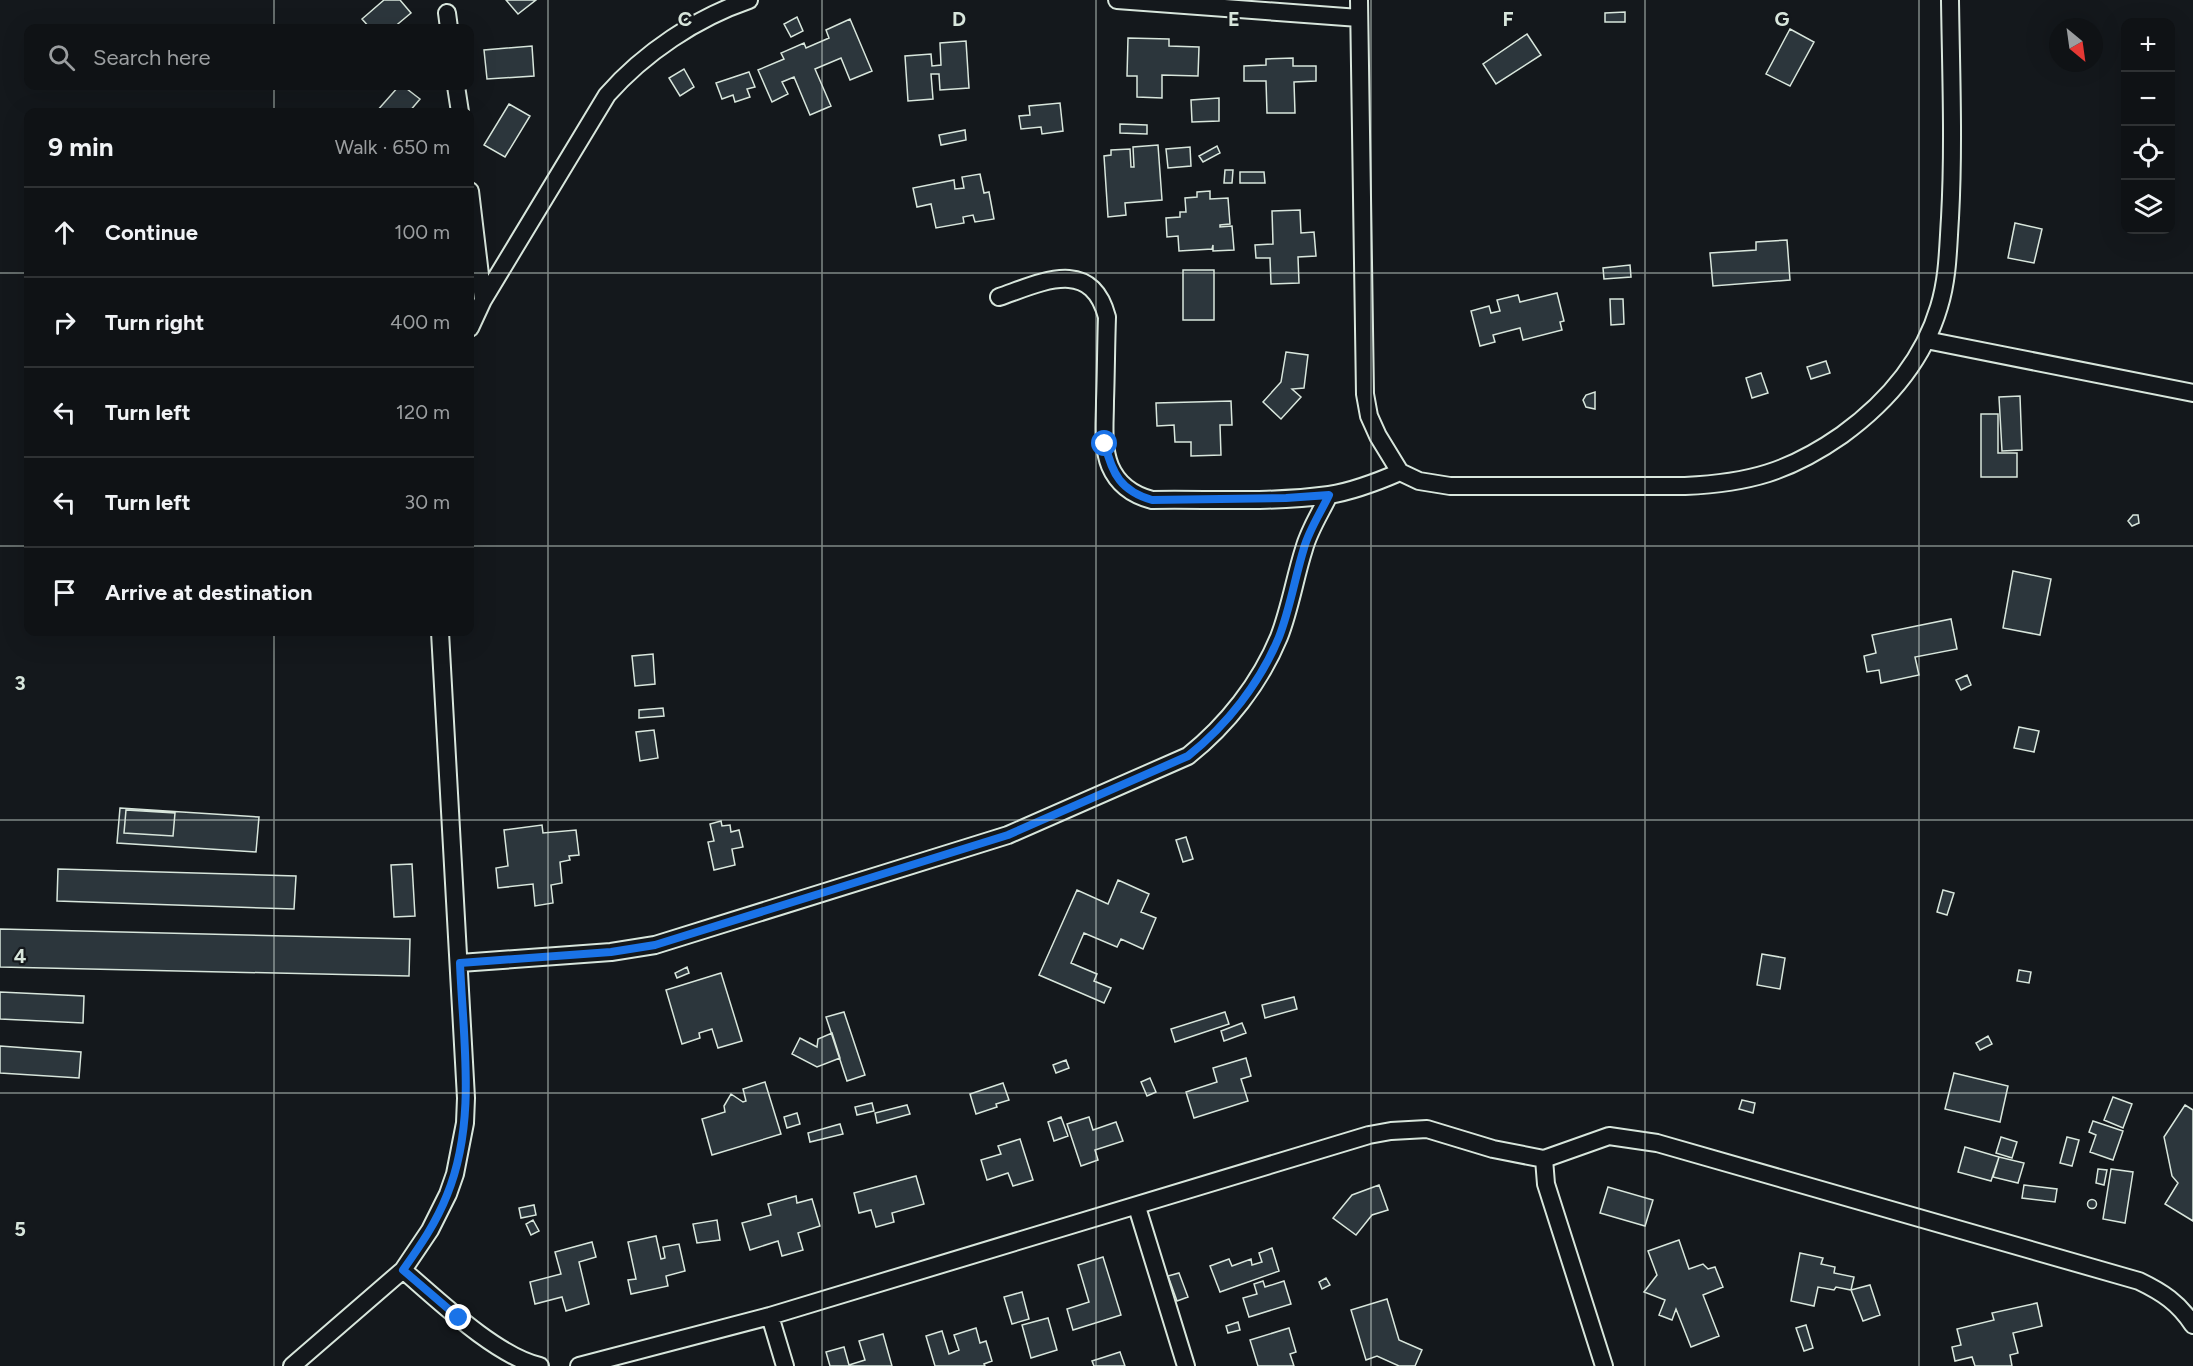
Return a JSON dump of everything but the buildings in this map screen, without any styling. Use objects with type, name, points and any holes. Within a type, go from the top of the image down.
[{"type":"street","points":[[1117,0],[1359,18]]},
{"type":"street","points":[[1359,0],[1365,394],[1369,416],[1378,436],[1400,472],[1419,481],[1450,486],[1685,486],[1724,484],[1761,477],[1814,454],[1860,422],[1881,404],[1901,381],[1926,340],[1939,309],[1947,276],[1953,169],[1950,0]]},
{"type":"street","points":[[474,319],[483,300],[607,95],[623,76],[683,32],[743,1]]},
{"type":"street","points":[[457,90],[459,108]]},
{"type":"street","points":[[474,225],[483,300]]},
{"type":"street","points":[[999,297],[1058,278],[1074,279],[1093,290],[1103,301],[1107,317],[1105,444],[1110,465],[1117,478],[1127,489],[1140,496],[1152,500],[1329,495],[1354,489],[1400,472]]},
{"type":"street","points":[[1926,340],[2193,393]]},
{"type":"street","points":[[460,963],[611,952],[655,945],[1008,835],[1188,756],[1211,737],[1238,706],[1268,661],[1280,634],[1305,545],[1329,495]]},
{"type":"street","points":[[292,1366],[403,1270],[439,1214],[448,1194],[460,1150],[465,1123],[466,1098],[440,636]]},
{"type":"street","points":[[579,1366],[770,1316],[1370,1135],[1390,1131],[1427,1129],[1493,1149],[1544,1159],[1609,1136],[1657,1143],[2139,1281],[2168,1296],[2180,1306],[2193,1325]]},
{"type":"street","points":[[1544,1159],[1546,1184],[1604,1366]]},
{"type":"street","points":[[1137,1207],[1186,1366]]},
{"type":"street","points":[[403,1270],[459,1318],[520,1360],[540,1366]]},
{"type":"street","points":[[770,1316],[785,1366]]},
{"type":"route","points":[[459,1318],[403,1270],[439,1214],[448,1194],[460,1150],[465,1123],[466,1098],[460,963],[611,952],[655,945],[1008,835],[1188,756],[1211,737],[1238,706],[1268,661],[1280,634],[1305,545],[1329,495],[1152,500],[1127,489],[1117,478],[1110,465],[1105,444]]}]
